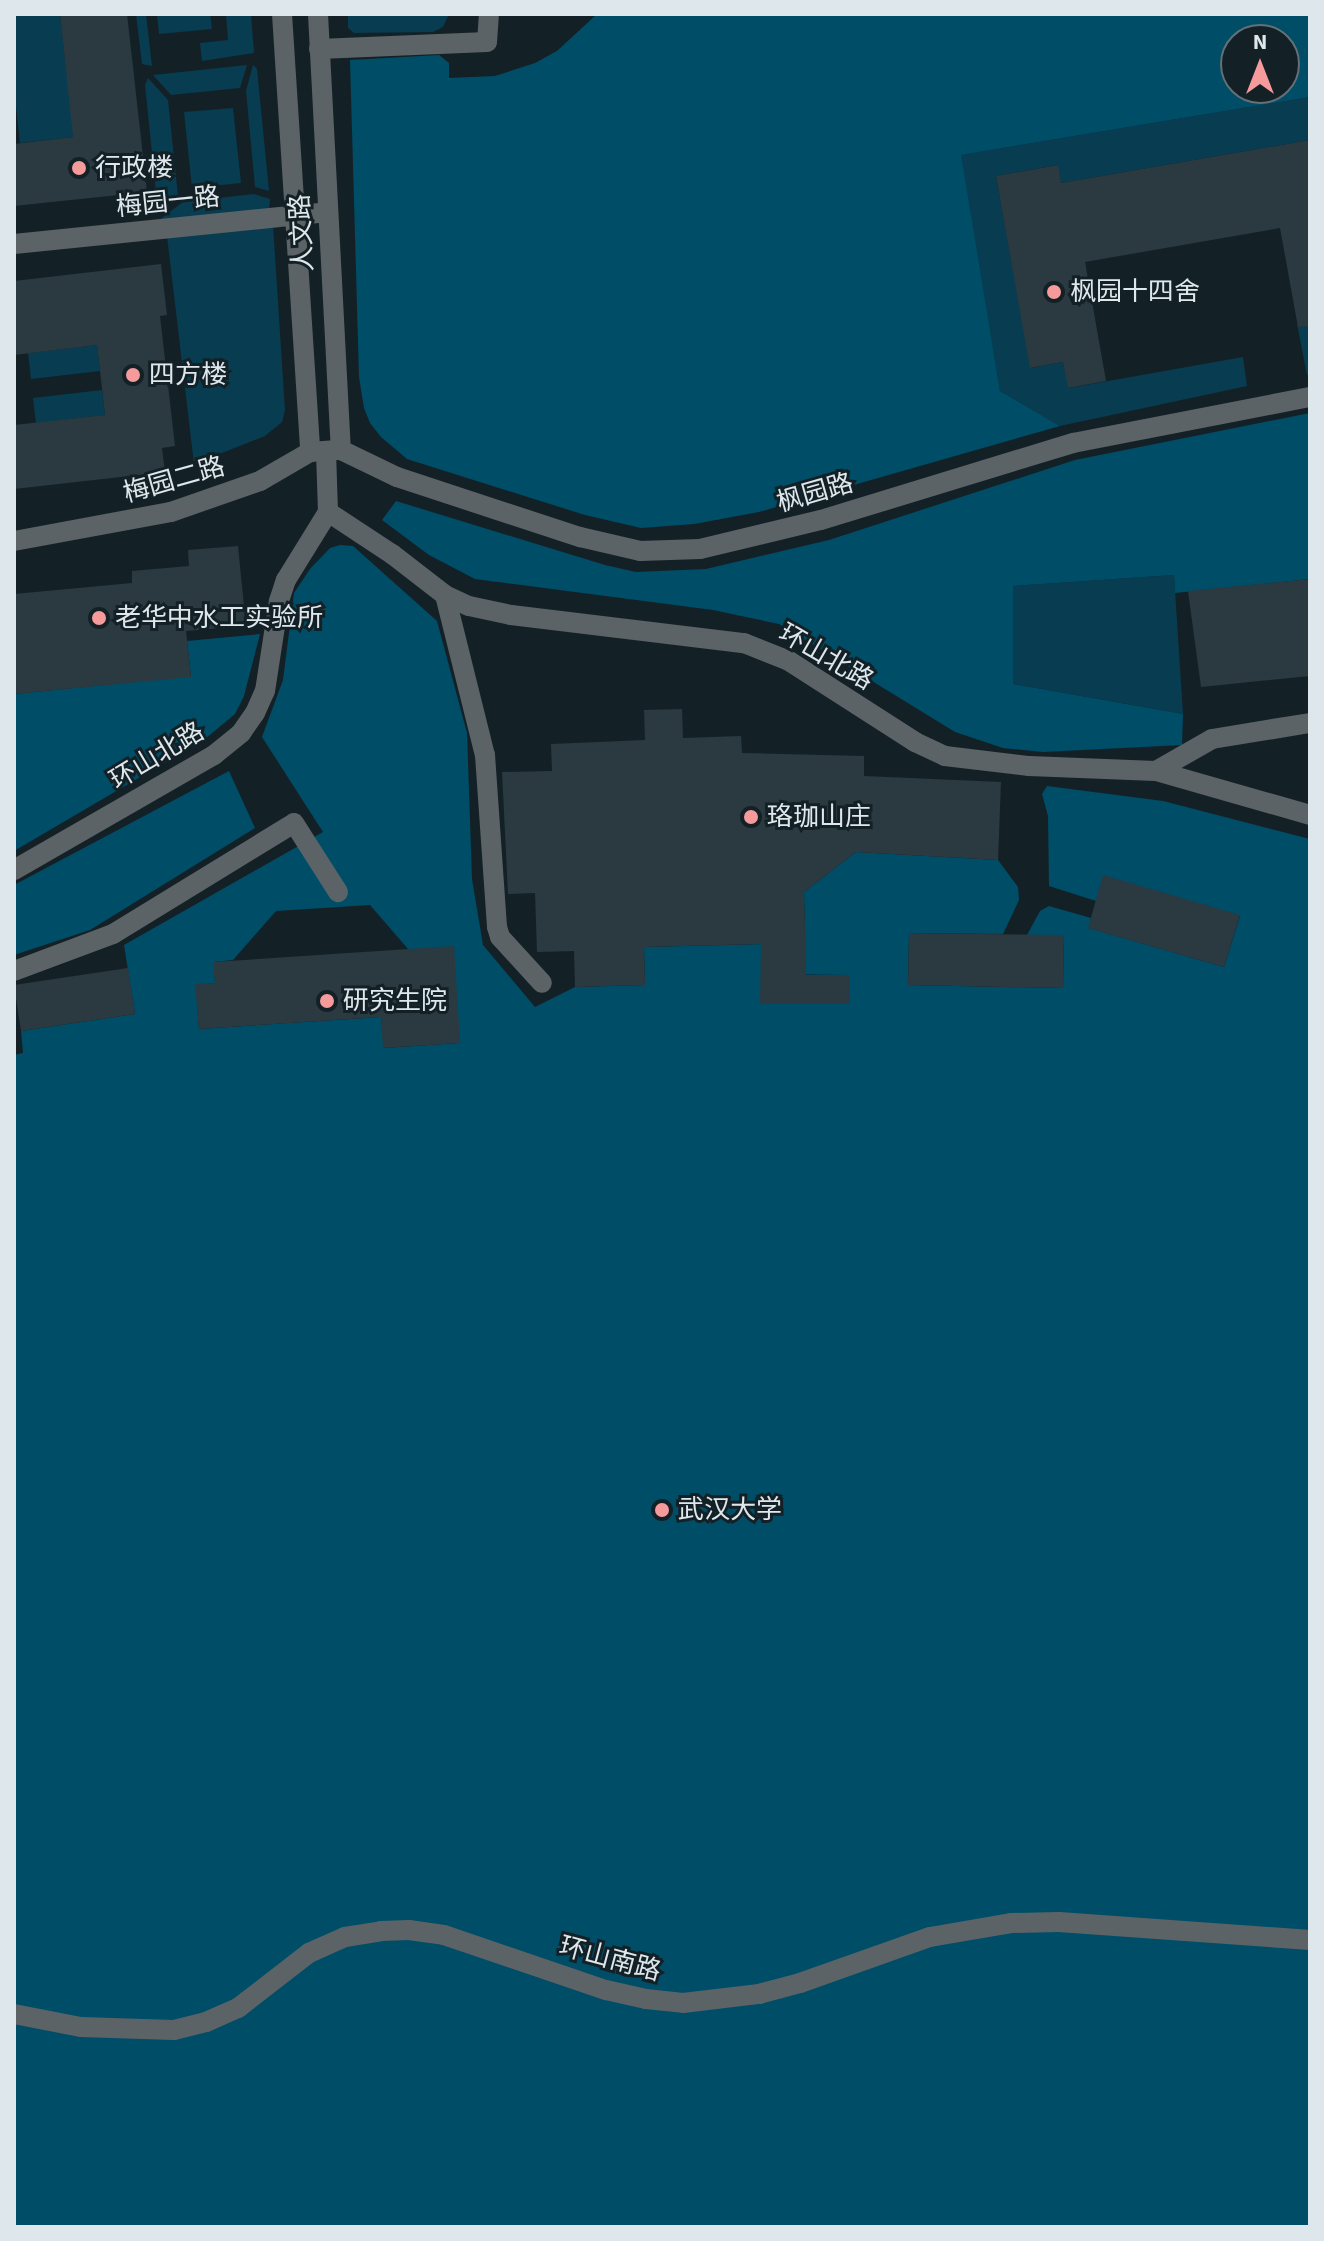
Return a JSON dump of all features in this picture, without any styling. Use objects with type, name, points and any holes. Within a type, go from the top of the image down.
[{"type":"street","points":[[282,14],[295,215],[326,451],[328,512]]},
{"type":"street","name":"人文路","points":[[318,14],[327,212],[326,451]]},
{"type":"street","points":[[319,49],[487,42],[489,14]]},
{"type":"street","name":"梅园一路","points":[[14,244],[327,212]]},
{"type":"street","name":"枫园路","points":[[326,451],[580,537],[640,551],[670,551],[736,542],[821,520],[1073,443],[1310,397]]},
{"type":"street","name":"梅园二路","points":[[14,541],[171,512],[211,501],[326,451]]},
{"type":"street","name":"环山北路","points":[[14,870],[214,755],[241,733],[265,691],[279,601],[286,580],[328,512],[392,554],[445,595],[493,613],[744,643],[789,661],[915,742],[962,760],[1156,771],[1310,815]]},
{"type":"street","points":[[445,595],[485,755],[497,927],[500,937],[542,983]]},
{"type":"street","points":[[1156,771],[1212,739],[1310,723]]},
{"type":"street","points":[[14,971],[113,934],[294,823],[338,892]]},
{"type":"street","name":"环山南路","points":[[14,2014],[81,2027],[174,2030],[206,2022],[238,2008],[309,1953],[345,1937],[381,1931],[409,1930],[444,1935],[606,1990],[683,2003],[759,1994],[800,1983],[930,1937],[1011,1923],[1059,1922],[1310,1940]]},
{"type":"shaded area","points":[[14,14],[60,14],[65,59],[131,52],[135,89],[73,137],[20,143],[14,88]]},
{"type":"shaded area","points":[[136,14],[146,14],[152,66],[142,64]]},
{"type":"shaded area","points":[[157,14],[210,14],[212,29],[159,34]]},
{"type":"shaded area","points":[[226,14],[251,14],[254,53],[202,61],[200,43],[228,40]]},
{"type":"shaded area","points":[[348,14],[449,14],[443,27],[433,32],[354,33],[348,28]]},
{"type":"shaded area","points":[[597,14],[1310,14],[1310,97],[1300,99],[1300,24],[1220,24],[1220,104],[1268,104],[961,155],[1000,391],[1060,426],[759,512],[694,524],[641,528],[585,515],[407,459],[381,437],[370,423],[364,408],[359,377],[350,60],[439,55],[449,63],[449,78],[495,76],[535,63],[557,51]]},
{"type":"shaded area","points":[[247,65],[240,88],[171,95],[153,75]]},
{"type":"shaded area","points":[[253,65],[257,69],[269,191],[255,187],[246,91]]},
{"type":"shaded area","points":[[148,78],[168,100],[178,196],[158,212],[145,85]]},
{"type":"shaded area","points":[[1310,97],[1310,140],[1061,183],[1057,165],[996,176],[1031,368],[1063,362],[1069,388],[1243,357],[1247,386],[1060,426],[1000,391],[960,155],[1268,104],[1300,104],[1300,99]]},
{"type":"shaded area","points":[[233,108],[241,183],[192,188],[184,112]]},
{"type":"shaded area","points":[[254,194],[270,199],[269,211],[159,220],[183,202]]},
{"type":"shaded area","points":[[273,225],[285,410],[282,422],[265,436],[194,464],[167,236]]},
{"type":"shaded area","points":[[1310,322],[1310,374],[1307,375],[1297,324]]},
{"type":"shaded area","points":[[97,345],[100,371],[31,379],[28,353]]},
{"type":"shaded area","points":[[102,390],[105,415],[36,423],[33,398]]},
{"type":"shaded area","points":[[1310,413],[1310,579],[1175,593],[1174,575],[1013,586],[1013,684],[1183,714],[1182,745],[1043,752],[1003,748],[955,732],[779,624],[713,610],[475,579],[429,555],[382,520],[396,501],[636,572],[706,569],[829,540],[1075,460]]},
{"type":"shaded area","name":"武汉大学","points":[[353,546],[437,621],[467,733],[472,879],[483,945],[535,1007],[575,987],[645,985],[644,947],[805,943],[804,892],[856,852],[998,860],[1018,887],[1019,900],[1003,934],[909,933],[908,985],[1063,988],[1064,936],[1027,935],[1040,911],[1049,906],[1091,918],[1089,928],[1224,967],[1240,916],[1096,901],[1049,886],[1048,816],[1042,794],[1047,786],[1163,801],[1310,839],[1310,2227],[14,2227],[14,1055],[23,1053],[21,1031],[135,1014],[124,945],[323,832],[262,737],[283,680],[294,593],[310,569],[330,548]],"holes":[[[370,905],[408,949],[459,1043],[384,1048],[381,1017],[199,1029],[196,985],[215,983],[214,962],[233,960],[276,911]],[[761,974],[849,975],[849,1004]]]},
{"type":"shaded area","points":[[1174,575],[1183,714],[1013,684],[1013,586]]},
{"type":"shaded area","points":[[260,634],[244,696],[235,714],[205,739],[14,851],[14,694],[191,676],[187,641]]},
{"type":"shaded area","points":[[229,771],[255,828],[90,930],[14,955],[14,885]]},
{"type":"building","name":"行政楼","points":[[60,14],[127,14],[147,192],[14,206],[14,144],[73,137]]},
{"type":"building","name":"枫园十四舍","points":[[1310,140],[1310,326],[1298,327],[1280,228],[1085,262],[1106,381],[1068,388],[1063,362],[1030,368],[996,176],[1058,165],[1061,183]]},
{"type":"building","name":"四方楼","points":[[161,264],[167,315],[160,316],[175,446],[162,448],[165,472],[14,489],[14,425],[105,415],[97,345],[14,355],[14,281]]},
{"type":"building","name":"老华中水工实验所","points":[[238,546],[246,626],[186,631],[191,677],[14,694],[14,594],[132,583],[132,571],[189,566],[188,550]]},
{"type":"building","points":[[1310,579],[1310,676],[1201,687],[1188,591]]},
{"type":"building","name":"珞珈山庄","points":[[682,709],[683,738],[741,736],[742,753],[864,756],[864,776],[1001,782],[998,860],[856,852],[804,892],[806,975],[850,975],[849,1004],[760,1004],[761,944],[644,947],[645,985],[575,987],[574,951],[537,952],[535,893],[508,894],[502,772],[552,771],[551,744],[645,740],[644,710]]},
{"type":"building","points":[[1103,875],[1240,915],[1224,967],[1088,928]]},
{"type":"building","points":[[909,933],[1064,935],[1063,988],[908,985]]},
{"type":"building","name":"研究生院","points":[[454,946],[460,1043],[383,1048],[381,1017],[199,1029],[195,984],[215,983],[213,962]]},
{"type":"building","points":[[128,968],[135,1014],[21,1031],[14,985]]},
{"type":"place","name":"行政楼","points":[[79,168]]},
{"type":"place","name":"枫园十四舍","points":[[1054,292]]},
{"type":"place","name":"四方楼","points":[[133,375]]},
{"type":"place","name":"老华中水工实验所","points":[[99,618]]},
{"type":"place","name":"珞珈山庄","points":[[751,817]]},
{"type":"place","name":"研究生院","points":[[327,1001]]},
{"type":"place","name":"武汉大学","points":[[662,1510]]}]
